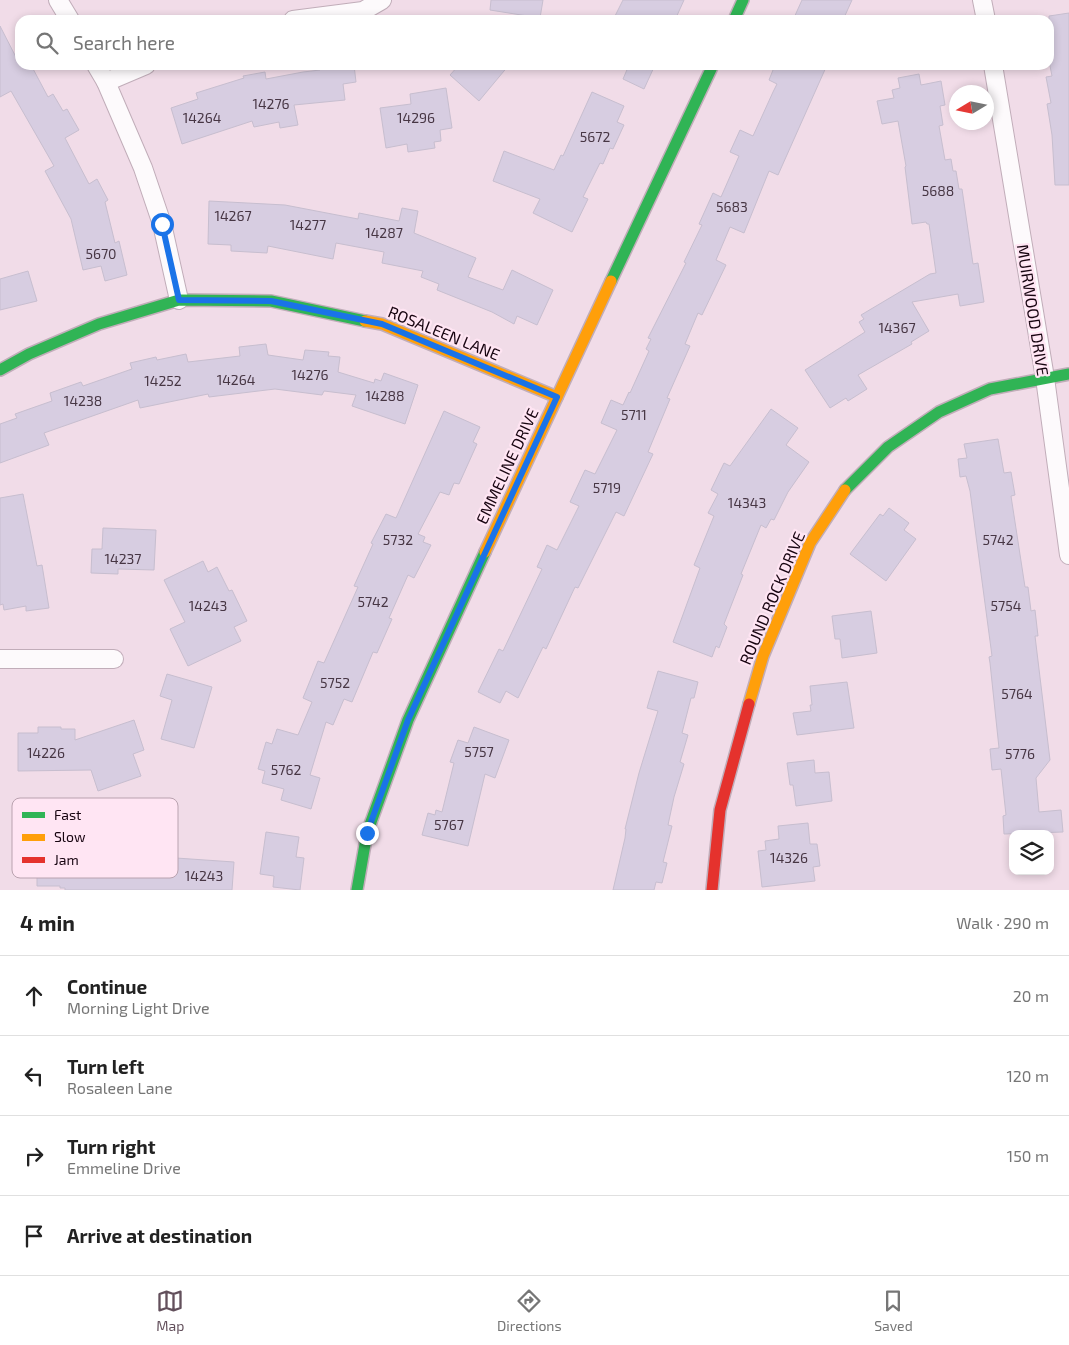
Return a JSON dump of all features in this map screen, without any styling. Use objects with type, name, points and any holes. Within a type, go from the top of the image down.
[{"type":"street","points":[[58,0],[67,15]]},
{"type":"street","points":[[332,15],[363,11],[382,0]]},
{"type":"street","points":[[736,15],[743,0]]},
{"type":"street","points":[[982,0],[985,15]]},
{"type":"street","points":[[99,70],[106,82],[143,168],[162,224],[179,300]]},
{"type":"street","points":[[106,82],[134,70]]},
{"type":"street","name":"EMMELINE DRIVE","points":[[357,890],[367,833],[408,720],[711,70]]},
{"type":"street","name":"MUIRWOOD DRIVE","points":[[994,70],[1045,378],[1069,555]]},
{"type":"street","name":"ROSALEEN LANE","points":[[0,370],[30,354],[99,324],[179,300],[271,301],[382,324],[557,397]]},
{"type":"street","name":"ROUND ROCK DRIVE","points":[[712,890],[720,810],[763,656],[810,543],[843,492],[888,447],[939,412],[990,389],[1069,374]]},
{"type":"street","points":[[0,659],[114,659]]},
{"type":"building","points":[[491,0],[543,0],[540,15],[521,15],[490,10]]},
{"type":"building","points":[[623,0],[684,0],[677,15],[616,15]]},
{"type":"building","points":[[802,0],[852,0],[845,15],[795,15]]},
{"type":"building","points":[[1069,13],[1069,185],[1055,185],[1052,135],[1047,104],[1051,103],[1046,77],[1052,76],[1051,70],[1054,70],[1054,15]]},
{"type":"building","points":[[0,26],[15,55],[15,70],[34,70],[48,97],[53,94],[63,111],[67,109],[79,130],[65,138],[89,184],[97,179],[108,200],[105,202],[115,243],[119,241],[127,275],[105,281],[101,266],[83,270],[71,219],[45,171],[54,166],[11,91],[0,97]]},
{"type":"building","points":[[355,70],[356,82],[343,84],[345,100],[294,105],[298,125],[280,128],[279,122],[254,127],[252,121],[182,144],[171,108],[198,99],[196,93],[244,78],[243,76],[265,72],[266,79],[303,72]]},
{"type":"building","points":[[454,70],[505,70],[479,101],[450,75]]},
{"type":"building","points":[[627,70],[653,70],[644,89],[623,79]]},
{"type":"building","points":[[773,70],[825,70],[778,175],[769,171],[744,233],[730,227],[716,260],[726,265],[702,315],[698,313],[685,344],[690,346],[667,398],[670,399],[648,452],[653,454],[624,516],[616,512],[578,588],[575,587],[546,649],[543,647],[518,698],[506,691],[500,703],[478,692],[499,649],[503,651],[542,569],[537,567],[547,545],[557,550],[579,506],[570,502],[585,470],[595,474],[617,430],[601,423],[611,400],[623,405],[630,393],[649,351],[646,349],[651,339],[648,338],[686,263],[684,262],[702,225],[699,224],[713,193],[721,197],[739,156],[730,152],[740,130],[753,136],[777,84],[769,80]]},
{"type":"building","points":[[919,74],[921,85],[941,81],[945,105],[940,106],[943,125],[939,126],[945,160],[951,159],[953,171],[956,171],[959,189],[962,189],[973,264],[978,263],[984,302],[960,306],[958,294],[912,302],[929,331],[911,342],[912,344],[858,375],[867,389],[848,401],[846,398],[830,408],[805,370],[865,332],[859,322],[864,319],[861,315],[930,274],[936,273],[929,224],[926,222],[912,224],[906,166],[898,121],[882,124],[877,101],[894,98],[892,90],[900,88],[898,78]]},
{"type":"building","points":[[446,88],[452,128],[440,130],[441,141],[434,142],[435,148],[408,152],[407,144],[386,148],[380,108],[411,104],[410,94]]},
{"type":"building","points":[[592,92],[624,106],[617,122],[624,125],[613,149],[610,148],[603,164],[600,163],[583,197],[588,199],[572,232],[533,213],[540,199],[493,181],[504,151],[554,170],[561,155],[563,156]]},
{"type":"building","points":[[209,201],[285,205],[358,219],[359,213],[399,221],[402,208],[418,211],[414,233],[476,258],[468,277],[503,290],[512,270],[553,290],[537,325],[517,316],[514,324],[492,312],[437,290],[439,284],[421,277],[423,271],[382,263],[384,252],[336,243],[333,259],[268,246],[267,253],[231,251],[231,245],[208,244]]},
{"type":"building","points":[[28,271],[37,301],[0,310],[0,279]]},
{"type":"building","points":[[266,344],[268,355],[303,360],[305,350],[329,352],[328,356],[340,357],[338,372],[374,383],[375,379],[381,381],[384,373],[418,385],[405,424],[352,406],[356,395],[324,391],[322,395],[275,389],[209,397],[208,394],[140,408],[138,400],[44,433],[49,445],[0,463],[0,424],[17,418],[15,414],[52,401],[50,393],[81,382],[83,386],[132,369],[130,363],[156,357],[157,360],[186,354],[188,362],[240,356],[239,347]]},
{"type":"building","points":[[771,409],[798,428],[786,445],[809,462],[788,492],[774,520],[771,519],[766,528],[761,525],[741,574],[743,575],[724,624],[727,627],[719,648],[716,646],[712,657],[673,642],[700,568],[694,565],[714,516],[708,513],[718,494],[711,490],[724,463],[730,466]]},
{"type":"building","points":[[444,411],[480,427],[473,442],[477,444],[459,484],[454,483],[449,495],[440,492],[418,534],[425,537],[423,542],[431,545],[414,578],[408,575],[389,618],[392,619],[377,653],[373,652],[352,702],[344,699],[333,725],[326,722],[310,775],[320,778],[311,809],[281,800],[284,789],[262,783],[265,771],[258,769],[266,742],[272,744],[277,729],[298,735],[312,702],[303,698],[318,661],[324,663],[358,587],[354,586],[373,544],[371,543],[386,514],[396,518]]},
{"type":"building","points":[[998,439],[1004,473],[1011,472],[1015,495],[1011,496],[1025,587],[1028,587],[1031,611],[1035,610],[1038,636],[1035,636],[1050,760],[1036,778],[1039,812],[1061,810],[1063,832],[1054,832],[1054,830],[1009,830],[1009,834],[1004,834],[1003,816],[1006,815],[1001,769],[992,770],[990,749],[999,748],[989,657],[992,656],[970,491],[966,476],[960,477],[958,459],[967,458],[964,444]]},
{"type":"building","points":[[23,494],[37,566],[42,565],[49,608],[26,611],[26,606],[4,610],[3,604],[0,605],[0,498]]},
{"type":"building","points":[[889,508],[909,523],[904,530],[916,539],[886,581],[850,554],[880,514],[883,516]]},
{"type":"building","points":[[103,528],[156,530],[154,570],[118,569],[118,574],[91,573],[92,549],[102,549]]},
{"type":"building","points":[[203,561],[208,572],[217,567],[229,591],[232,590],[247,621],[234,627],[241,641],[188,666],[170,629],[185,622],[164,580]]},
{"type":"building","points":[[871,611],[877,653],[842,658],[840,639],[835,639],[832,616]]},
{"type":"building","points":[[658,671],[698,682],[694,698],[691,698],[682,733],[688,735],[680,762],[684,764],[668,825],[672,826],[663,862],[667,863],[662,883],[656,882],[654,890],[613,890],[625,838],[625,829],[639,773],[658,711],[647,708]]},
{"type":"building","points":[[167,674],[212,687],[194,748],[161,739],[172,700],[160,696]]},
{"type":"building","points":[[847,682],[854,728],[797,735],[793,713],[811,711],[810,686]]},
{"type":"building","points":[[134,720],[144,750],[133,754],[141,776],[98,791],[91,770],[18,771],[18,733],[38,733],[38,727],[61,727],[61,729],[75,729],[75,740]]},
{"type":"building","points":[[474,727],[509,740],[495,778],[485,774],[468,846],[422,835],[428,813],[435,815],[436,810],[442,812],[454,763],[450,762],[458,740],[468,743]]},
{"type":"building","points":[[814,760],[815,773],[829,772],[832,801],[796,806],[793,785],[790,785],[787,763]]},
{"type":"building","points":[[808,823],[810,844],[817,844],[820,866],[813,867],[815,881],[762,887],[758,851],[766,850],[765,841],[779,839],[778,826]]},
{"type":"building","points":[[266,832],[299,837],[296,857],[304,858],[300,890],[273,887],[274,876],[260,874]]},
{"type":"building","points":[[178,858],[234,862],[232,890],[65,890],[65,888],[60,888],[60,886],[37,886],[37,878],[178,878]]},
{"type":"traffic: fast","points":[[736,15],[743,0]]},
{"type":"traffic: fast","points":[[611,281],[711,70]]},
{"type":"traffic: fast","points":[[0,370],[29,354],[99,324],[179,300],[271,301],[365,321]]},
{"type":"traffic: fast","points":[[845,490],[888,447],[939,412],[990,389],[1069,374]]},
{"type":"traffic: fast","points":[[357,890],[367,833],[408,720],[485,552]]},
{"type":"traffic: slow","points":[[485,552],[611,281]]},
{"type":"traffic: slow","points":[[365,321],[382,324],[557,397]]},
{"type":"traffic: slow","points":[[749,704],[763,656],[810,543],[845,490]]},
{"type":"traffic: jam","points":[[712,890],[720,810],[749,704]]},
{"type":"route","points":[[162,224],[179,300],[271,301],[382,324],[557,397],[408,720],[367,833]]}]
